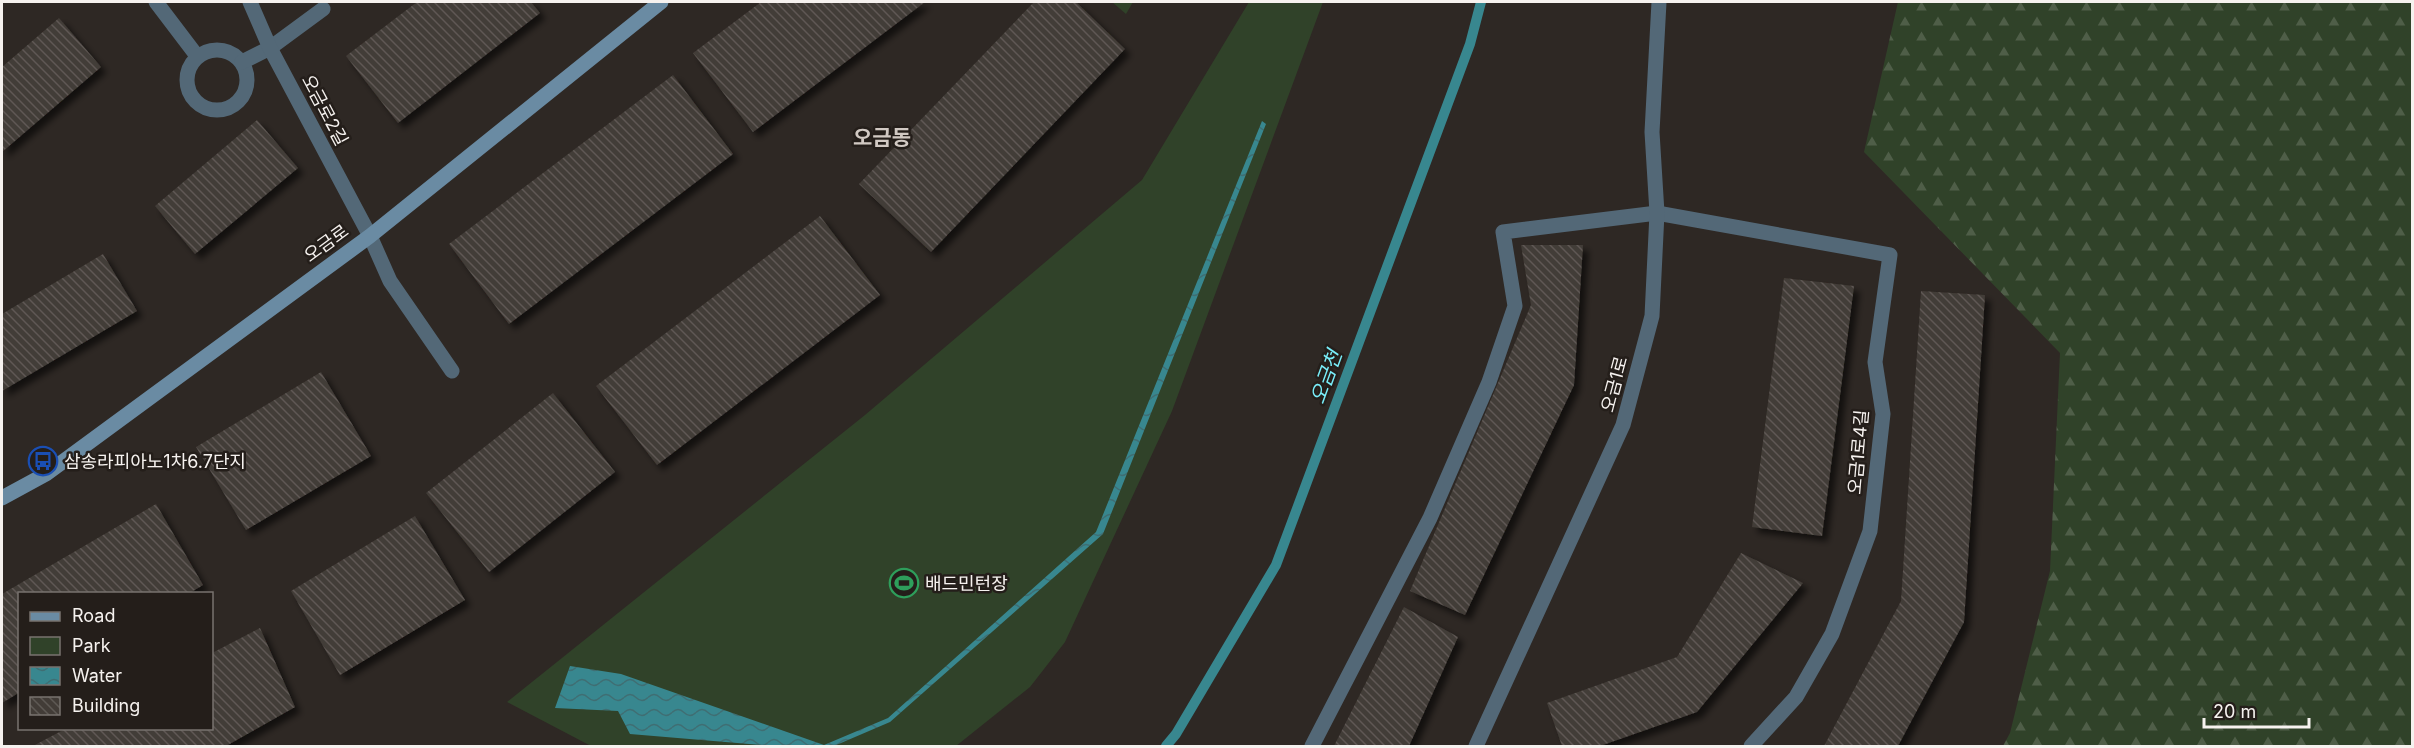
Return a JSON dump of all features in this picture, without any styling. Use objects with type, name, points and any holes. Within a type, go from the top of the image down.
[{"type":"street","points":[[156,2],[197,56]]},
{"type":"street","name":"오금로2길","points":[[249,2],[270,48],[370,236],[390,281],[452,371]]},
{"type":"street","name":"오금로","points":[[2,498],[46,474],[370,236],[661,2]]},
{"type":"street","name":"오금1로","points":[[1476,747],[1623,425],[1653,316],[1658,213],[1652,132],[1659,2]]},
{"type":"street","points":[[242,62],[270,48],[323,9]]},
{"type":"street","points":[[226,50],[242,62],[246,71],[245,91],[232,106],[213,110],[194,101],[186,83],[190,64],[197,56],[206,51],[226,50]]},
{"type":"street","points":[[1312,747],[1430,518],[1489,382],[1515,306],[1503,232],[1658,213]]},
{"type":"street","name":"오금1로4길","points":[[1658,213],[1890,255],[1875,362],[1883,414],[1870,531],[1832,634],[1796,697],[1751,747]]},
{"type":"green space","points":[[1112,2],[1133,2],[1126,14]]},
{"type":"green space","points":[[1249,2],[1323,2],[1172,411],[1065,642],[1030,687],[956,746],[591,746],[507,702],[865,415],[1142,180]]},
{"type":"green space","points":[[1898,2],[2412,2],[2412,746],[2003,746],[2010,733],[2050,571],[2060,353],[1864,152]]},
{"type":"water","points":[[1262,121],[1266,124],[1103,534],[890,722],[834,746],[772,746],[630,734],[618,711],[555,708],[570,666],[621,674],[824,745],[888,718],[1096,532]]},
{"type":"building","points":[[417,2],[531,2],[540,13],[398,123],[346,56]]},
{"type":"building","points":[[761,2],[925,2],[753,132],[693,53]]},
{"type":"building","points":[[1034,2],[1076,2],[1125,49],[931,252],[859,184]]},
{"type":"building","points":[[59,18],[101,67],[2,152],[2,67]]},
{"type":"building","points":[[673,75],[733,154],[509,324],[449,244]]},
{"type":"building","points":[[257,120],[298,168],[195,254],[155,206]]},
{"type":"building","points":[[820,216],[880,295],[657,465],[596,386]]},
{"type":"building","points":[[1521,245],[1583,245],[1574,385],[1465,615],[1410,591],[1531,305]]},
{"type":"building","points":[[103,254],[137,311],[2,391],[2,314]]},
{"type":"building","points":[[1784,278],[1854,286],[1822,536],[1752,527]]},
{"type":"building","points":[[1921,291],[1985,295],[1964,622],[1898,746],[1824,746],[1901,601]]},
{"type":"building","points":[[321,372],[371,456],[246,530],[196,447]]},
{"type":"building","points":[[553,393],[615,472],[489,572],[426,493]]},
{"type":"building","points":[[156,504],[203,585],[191,592],[18,592],[18,693],[2,703],[2,594]]},
{"type":"building","points":[[415,516],[465,600],[340,675],[291,591]]},
{"type":"building","points":[[1741,553],[1803,583],[1697,712],[1600,746],[1562,746],[1547,703],[1677,657]]},
{"type":"building","points":[[1404,607],[1458,637],[1409,746],[1334,746]]},
{"type":"building","points":[[260,628],[295,707],[226,746],[33,746],[63,730],[213,730],[213,652]]},
{"type":"waterway","name":"오금천","points":[[1166,746],[1176,734],[1276,565],[1470,44],[1481,2]]},
{"type":"place","name":"삼송라피아노1차6.7단지","points":[[43,461]]},
{"type":"place","name":"배드민턴장","points":[[904,583]]},
{"type":"district","name":"오금동","points":[[882,137]]}]
